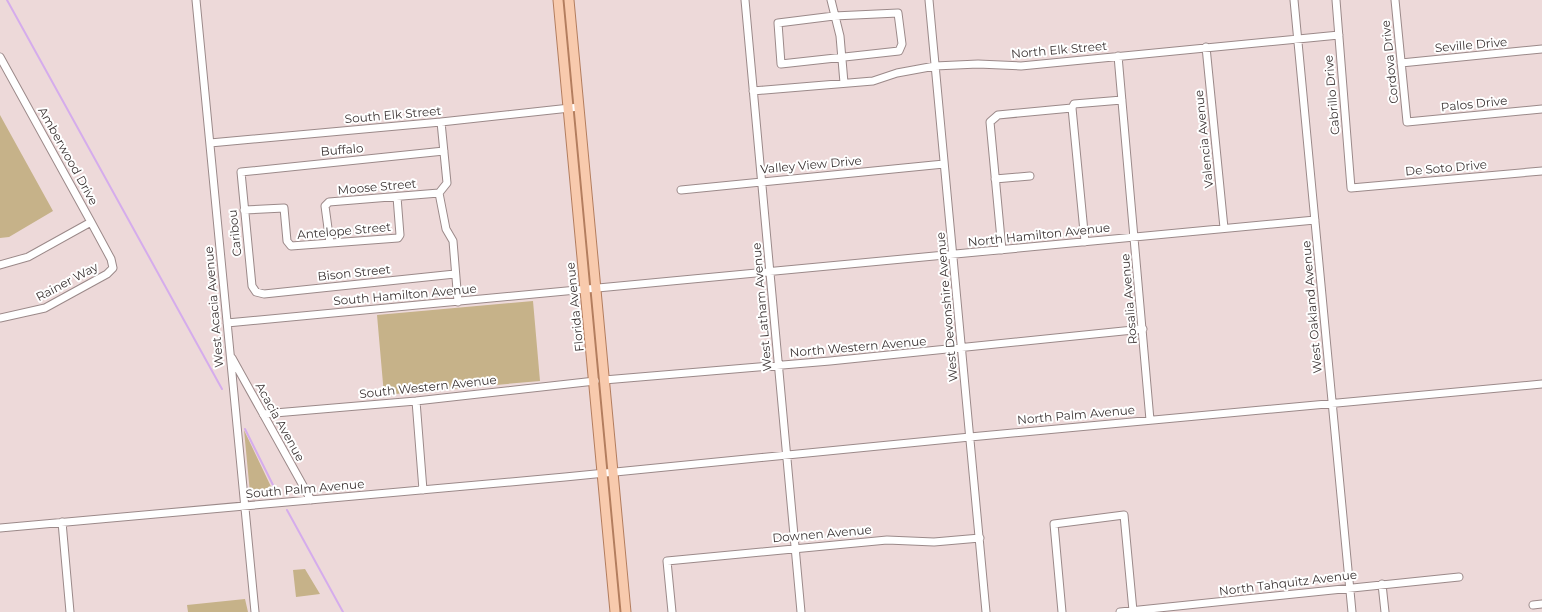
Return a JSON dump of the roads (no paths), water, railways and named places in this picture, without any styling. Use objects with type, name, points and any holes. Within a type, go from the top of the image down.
[{"type":"main road","name":"Florida Avenue","points":[[558,0],[595,381],[615,612]]},
{"type":"main road","name":"Florida Avenue","points":[[569,0],[626,612]]},
{"type":"street","name":"West Acacia Avenue","points":[[196,0],[255,612]]},
{"type":"street","name":"West Latham Avenue","points":[[745,0],[801,612]]},
{"type":"street","points":[[831,0],[842,58],[844,83]]},
{"type":"street","name":"West Devonshire Avenue","points":[[929,0],[986,612]]},
{"type":"street","name":"West Oakland Avenue","points":[[1294,0],[1352,612]]},
{"type":"street","name":"Cabrillo Drive","points":[[1336,0],[1351,188]]},
{"type":"street","points":[[1395,1],[1405,0]]},
{"type":"street","name":"Cordova Drive","points":[[1395,1],[1407,122]]},
{"type":"street","points":[[898,13],[902,44],[898,51],[842,58],[781,64],[778,23],[834,16],[898,13]]},
{"type":"street","name":"North Elk Street","points":[[753,91],[873,81],[897,73],[935,66],[978,64],[1022,66],[1339,35]]},
{"type":"street","name":"Valencia Avenue","points":[[1206,48],[1224,228]]},
{"type":"street","name":"Seville Drive","points":[[1401,62],[1542,49]]},
{"type":"street","name":"Rosalia Avenue","points":[[1118,56],[1150,420]]},
{"type":"street","name":"Amberwood Drive","points":[[0,57],[92,222],[111,259],[113,268]]},
{"type":"street","points":[[1002,250],[990,122],[998,115],[1072,108],[1074,104],[1122,100]]},
{"type":"street","name":"South Elk Street","points":[[210,143],[441,122],[579,106]]},
{"type":"street","points":[[1072,108],[1085,238]]},
{"type":"street","name":"Palos Drive","points":[[1407,122],[1542,109]]},
{"type":"street","points":[[441,122],[447,182],[439,193],[446,229],[453,241],[457,298]]},
{"type":"street","name":"Buffalo","points":[[241,172],[444,151]]},
{"type":"street","name":"Valley View Drive","points":[[681,190],[944,164]]},
{"type":"street","name":"De Soto Drive","points":[[1351,188],[1542,170]]},
{"type":"street","name":"Caribou","points":[[241,172],[252,286],[256,292]]},
{"type":"street","points":[[995,179],[1030,176]]},
{"type":"street","name":"Moose Street","points":[[330,243],[325,206],[329,202],[439,193]]},
{"type":"street","name":"Antelope Street","points":[[244,210],[284,208],[287,241],[291,246],[398,238],[400,235],[397,197]]},
{"type":"street","name":"North Hamilton Avenue","points":[[586,290],[1002,250],[1085,238],[1134,237],[1315,220]]},
{"type":"street","points":[[0,265],[28,257],[92,222]]},
{"type":"street","name":"Rainer Way","points":[[0,318],[45,308],[107,274],[113,268]]},
{"type":"street","name":"Bison Street","points":[[256,292],[264,294],[455,274]]},
{"type":"street","name":"South Hamilton Avenue","points":[[227,323],[457,298],[586,290]]},
{"type":"street","name":"North Western Avenue","points":[[604,380],[962,349],[1143,329]]},
{"type":"street","name":"Acacia Avenue","points":[[230,354],[311,500]]},
{"type":"street","name":"South Western Avenue","points":[[263,414],[416,401],[595,381]]},
{"type":"street","name":"North Palm Avenue","points":[[613,472],[1332,402],[1542,384]]},
{"type":"street","points":[[416,401],[423,490]]},
{"type":"street","name":"South Palm Avenue","points":[[0,528],[613,472]]},
{"type":"street","points":[[1062,612],[1054,524],[1124,515],[1133,611]]},
{"type":"street","points":[[62,522],[70,612]]},
{"type":"street","name":"Downen Avenue","points":[[672,612],[667,561],[886,540],[934,542],[980,538]]},
{"type":"street","name":"North Tahquitz Avenue","points":[[1120,612],[1350,590],[1382,584],[1459,577]]},
{"type":"street","points":[[1382,584],[1385,612]]},
{"type":"street","points":[[1533,605],[1542,604]]},
{"type":"waterway","points":[[7,0],[222,389]]},
{"type":"waterway","points":[[245,429],[278,495]]},
{"type":"waterway","points":[[287,510],[343,612]]}]
